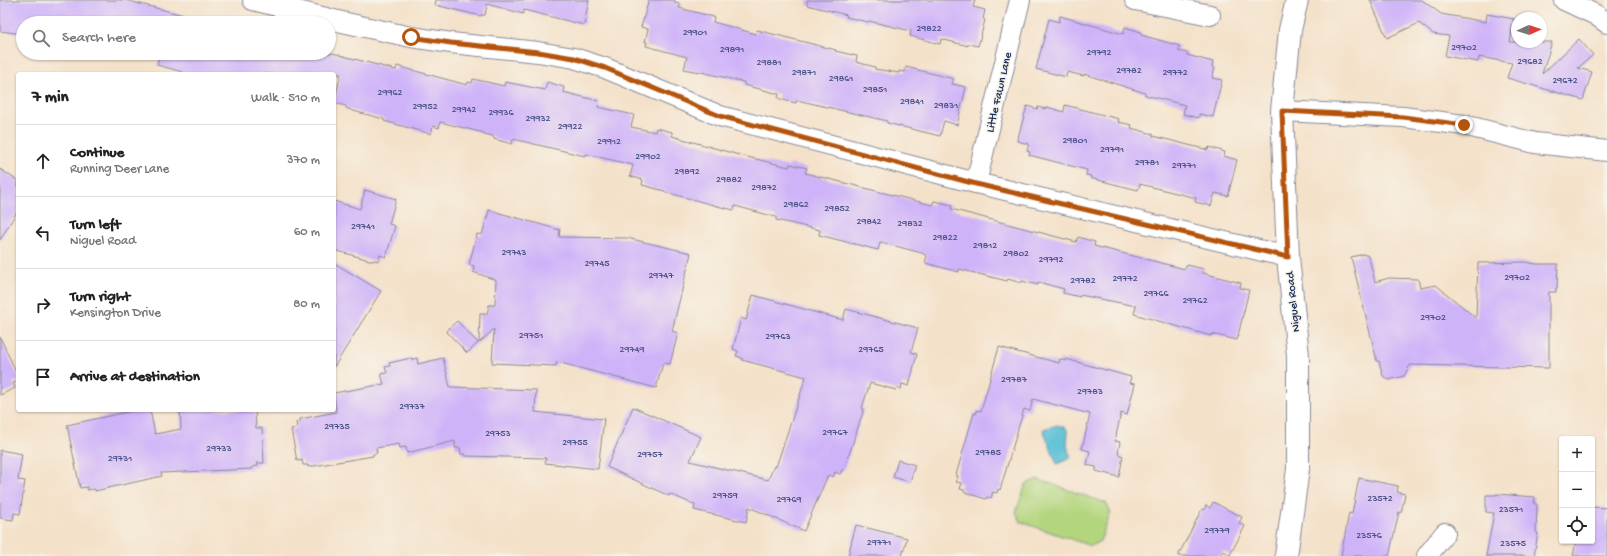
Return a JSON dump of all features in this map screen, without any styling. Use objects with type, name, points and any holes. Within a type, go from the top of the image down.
[{"type":"main road","name":"Niguel Road","points":[[1286,556],[1298,469],[1298,356],[1288,257],[1282,111],[1290,30],[1297,0]]},
{"type":"street","points":[[253,0],[318,16]]},
{"type":"street","name":"Little Fawn Lane","points":[[976,184],[1020,0]]},
{"type":"street","points":[[1135,0],[1210,15]]},
{"type":"street","points":[[1564,0],[1596,15],[1607,23]]},
{"type":"street","points":[[336,21],[411,37],[451,43],[538,52],[574,58],[605,68],[720,116],[976,184],[1288,257]]},
{"type":"street","points":[[1282,111],[1403,117],[1464,125],[1535,143],[1607,151]]},
{"type":"street","points":[[1427,556],[1445,533]]},
{"type":"green space","points":[[1037,479],[1106,503],[1111,513],[1100,541],[1091,546],[1021,522],[1016,512],[1026,484]]},
{"type":"water","points":[[1058,425],[1066,428],[1068,432],[1067,445],[1071,458],[1057,464],[1043,429]]},
{"type":"building","points":[[0,0],[125,0],[187,16],[16,16],[16,33],[0,31]]},
{"type":"building","points":[[436,0],[589,0],[584,25],[524,10],[523,14],[487,4],[485,15],[481,16],[435,5]]},
{"type":"building","points":[[649,0],[675,0],[674,3],[680,4],[679,8],[714,17],[713,22],[756,34],[757,30],[857,56],[856,62],[875,67],[875,69],[899,73],[899,71],[905,72],[906,67],[954,79],[952,84],[966,87],[957,125],[944,121],[940,136],[887,123],[887,121],[797,100],[796,103],[783,100],[778,98],[779,94],[744,85],[744,82],[684,69],[687,57],[646,46],[647,42],[645,42],[648,29],[641,27]]},
{"type":"building","points":[[807,0],[975,0],[973,7],[985,10],[983,19],[985,20],[978,46],[968,44],[968,46],[941,39],[940,44],[910,36],[911,31],[846,17],[847,15],[807,5]]},
{"type":"building","points":[[1370,0],[1422,0],[1441,14],[1486,22],[1487,14],[1511,18],[1511,48],[1547,48],[1547,42],[1552,42],[1542,74],[1579,39],[1593,55],[1578,68],[1592,72],[1583,100],[1507,78],[1512,63],[1479,57],[1478,62],[1445,56],[1449,36],[1433,34],[1419,23],[1387,38]]},
{"type":"building","points":[[1060,16],[1123,34],[1125,27],[1141,32],[1141,35],[1180,46],[1178,51],[1188,53],[1187,55],[1213,62],[1212,67],[1215,68],[1212,78],[1222,80],[1213,117],[1199,114],[1199,118],[1183,114],[1185,105],[1145,95],[1145,93],[1084,74],[1084,76],[1067,72],[1066,77],[1036,69],[1049,19],[1059,22]]},
{"type":"building","points":[[336,54],[396,70],[397,66],[467,85],[468,82],[472,83],[473,79],[504,86],[505,82],[545,90],[547,82],[564,87],[563,92],[599,101],[598,107],[634,115],[631,127],[655,132],[656,128],[672,132],[672,136],[739,155],[789,167],[790,164],[807,168],[805,173],[932,205],[934,201],[952,205],[951,209],[1076,242],[1078,237],[1095,242],[1094,246],[1185,269],[1186,265],[1204,269],[1203,273],[1241,283],[1240,288],[1249,290],[1237,340],[1212,334],[1211,336],[1134,314],[1136,306],[1063,293],[1064,289],[1038,282],[1038,285],[1022,281],[1021,283],[959,269],[959,272],[925,263],[927,256],[922,253],[880,242],[878,250],[819,235],[820,230],[776,220],[776,217],[735,206],[734,210],[665,192],[642,185],[643,180],[630,176],[633,165],[586,154],[585,156],[513,139],[512,144],[494,139],[493,136],[484,133],[440,122],[439,128],[433,126],[431,134],[384,121],[384,119],[353,111],[346,108],[346,106],[336,104],[336,95],[341,74],[336,74],[336,72],[183,72],[157,65],[158,60],[336,60]]},
{"type":"building","points":[[1065,105],[1119,119],[1118,122],[1132,125],[1131,128],[1153,134],[1153,136],[1208,150],[1209,147],[1225,152],[1224,156],[1237,160],[1228,196],[1215,193],[1211,206],[1195,202],[1196,198],[1140,184],[1138,190],[1090,178],[1091,176],[1086,175],[1087,170],[1029,155],[1030,152],[1027,151],[1029,144],[1017,141],[1027,106],[1037,109],[1038,107],[1046,109],[1047,107],[1064,112]]},
{"type":"building","points":[[0,169],[16,180],[16,213],[0,240]]},
{"type":"building","points":[[365,190],[396,199],[389,224],[395,226],[386,257],[380,255],[378,261],[373,261],[336,251],[336,202],[360,209]]},
{"type":"building","points":[[489,210],[560,230],[559,237],[627,238],[691,253],[672,331],[678,333],[670,364],[663,363],[656,388],[557,362],[556,366],[492,363],[494,329],[479,343],[480,314],[487,314],[489,305],[495,305],[496,280],[473,272],[474,266],[469,265],[477,234],[482,235]]},
{"type":"building","points":[[1364,254],[1369,258],[1375,282],[1389,278],[1418,279],[1420,288],[1436,285],[1476,318],[1478,263],[1525,262],[1536,264],[1558,264],[1556,292],[1549,292],[1549,368],[1410,365],[1404,376],[1389,380],[1383,376],[1379,361],[1377,361],[1351,257]]},
{"type":"building","points":[[336,264],[381,291],[336,364]]},
{"type":"building","points":[[753,295],[843,320],[846,309],[918,328],[911,352],[917,354],[909,386],[902,384],[901,389],[897,388],[896,390],[870,383],[862,408],[864,409],[844,470],[842,470],[840,474],[835,472],[833,477],[828,475],[804,531],[749,507],[746,522],[694,510],[695,505],[670,494],[669,496],[607,467],[633,407],[701,437],[690,461],[768,480],[774,466],[776,467],[806,377],[742,360],[742,358],[736,356],[738,351],[733,349],[741,318],[746,320]]},
{"type":"building","points":[[457,321],[478,343],[467,353],[446,331]]},
{"type":"building","points":[[0,337],[16,372],[16,382],[13,383],[15,388],[0,395]]},
{"type":"building","points":[[999,347],[1059,363],[1060,359],[1066,361],[1066,359],[1131,377],[1129,383],[1135,384],[1127,415],[1121,413],[1115,441],[1120,442],[1118,454],[1123,456],[1119,477],[1096,471],[1096,467],[1087,465],[1090,451],[1082,449],[1090,414],[1033,399],[1030,411],[1024,409],[1000,490],[998,489],[997,493],[993,492],[991,498],[987,497],[986,499],[964,492],[964,490],[960,489],[962,483],[956,482],[958,476],[956,475],[974,413],[976,414],[977,410],[981,411]]},
{"type":"building","points":[[417,358],[418,364],[443,358],[450,387],[536,390],[535,412],[604,419],[598,469],[545,463],[546,458],[465,456],[465,454],[461,454],[460,448],[455,448],[455,441],[407,453],[406,447],[400,448],[399,444],[376,448],[377,453],[373,454],[373,456],[308,467],[308,465],[303,465],[302,460],[297,461],[291,429],[297,428],[296,422],[300,421],[300,419],[336,412],[336,393],[384,384],[381,374],[387,373],[385,367],[390,366],[389,363]]},
{"type":"building","points":[[128,412],[150,412],[155,434],[181,429],[180,412],[255,412],[256,428],[262,428],[264,463],[257,463],[258,466],[252,467],[252,469],[161,473],[162,476],[95,491],[95,489],[87,490],[87,487],[80,488],[67,425]]},
{"type":"building","points":[[0,450],[22,454],[18,480],[25,481],[20,514],[14,513],[13,520],[0,518]]},
{"type":"building","points":[[898,460],[915,465],[910,482],[893,477]]},
{"type":"building","points":[[1359,478],[1398,486],[1397,492],[1405,494],[1401,513],[1399,512],[1389,556],[1341,556],[1349,513],[1352,514]]},
{"type":"building","points":[[1496,494],[1535,497],[1534,504],[1537,504],[1536,532],[1538,533],[1534,556],[1486,556],[1494,513],[1486,512],[1486,495]]},
{"type":"building","points":[[1213,502],[1242,517],[1239,523],[1245,526],[1230,555],[1223,551],[1220,556],[1178,556],[1202,509],[1204,510],[1206,505],[1210,508]]},
{"type":"building","points":[[1595,507],[1607,508],[1607,556],[1573,556],[1575,544],[1595,544]]},
{"type":"building","points":[[856,525],[907,538],[902,556],[848,556]]},
{"type":"route","points":[[411,37],[451,43],[538,52],[574,58],[605,68],[720,116],[976,184],[1288,257],[1282,111],[1403,117],[1464,125]]}]
